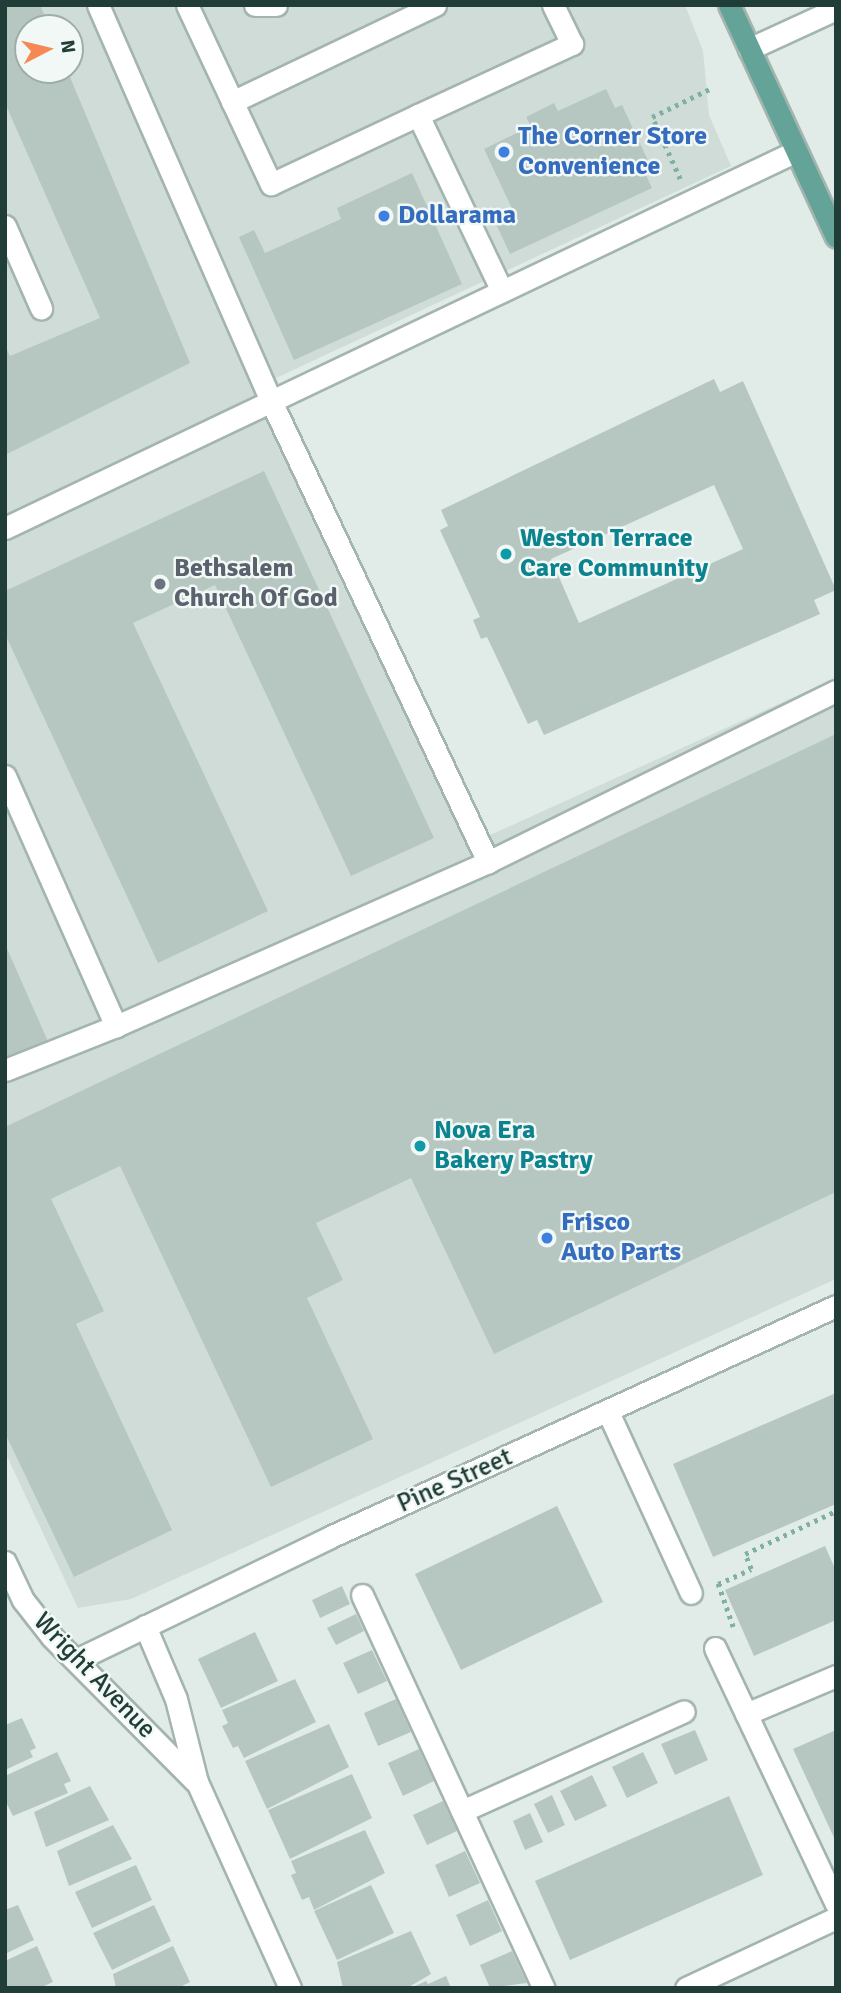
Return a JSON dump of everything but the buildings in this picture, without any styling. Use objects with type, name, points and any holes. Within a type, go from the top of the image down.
[{"type":"main road","points":[[729,5],[836,237]]},
{"type":"street","points":[[98,5],[271,401],[488,862]]},
{"type":"street","points":[[187,5],[271,184],[572,44],[553,5]]},
{"type":"street","points":[[255,5],[276,5]]},
{"type":"street","points":[[232,102],[435,5]]},
{"type":"street","points":[[749,49],[836,9]]},
{"type":"street","points":[[418,115],[502,291]]},
{"type":"street","points":[[5,527],[796,152]]},
{"type":"street","points":[[5,226],[41,307]]},
{"type":"street","points":[[5,1070],[116,1026],[488,862],[836,691]]},
{"type":"street","points":[[5,776],[116,1026]]},
{"type":"street","name":"Pine Street","points":[[76,1660],[836,1306]]},
{"type":"street","points":[[608,1412],[691,1593]]},
{"type":"street","name":"Wright Avenue","points":[[5,1562],[23,1600],[76,1660],[197,1782]]},
{"type":"street","points":[[362,1595],[544,1988]]},
{"type":"street","name":"Wright Avenue","points":[[145,1626],[176,1699],[197,1782],[290,1988]]},
{"type":"street","points":[[715,1648],[836,1904]]},
{"type":"street","points":[[746,1714],[836,1676]]},
{"type":"street","points":[[463,1811],[684,1711]]},
{"type":"street","points":[[686,1988],[723,1980],[836,1918]]},
{"type":"path","points":[[690,202],[652,117],[710,89]]},
{"type":"path","points":[[715,1648],[737,1640],[718,1584],[751,1569],[745,1554],[836,1511]]},
{"type":"path","points":[[827,1516],[836,1521]]},
{"type":"shaded area","points":[[5,5],[685,5],[703,51],[709,115],[731,166],[276,378],[475,842],[836,678],[836,1279],[131,1599],[78,1608],[5,1452]]},
{"type":"place","name":"The Corner Store Convenience","points":[[504,152]]},
{"type":"place","name":"Dollarama","points":[[384,216]]},
{"type":"place","name":"Weston Terrace Care Community","points":[[506,554]]},
{"type":"place","name":"Bethsalem Church Of God","points":[[160,584]]},
{"type":"place","name":"Nova Era Bakery Pastry","points":[[420,1146]]},
{"type":"place","name":"Frisco Auto Parts","points":[[547,1238]]}]
